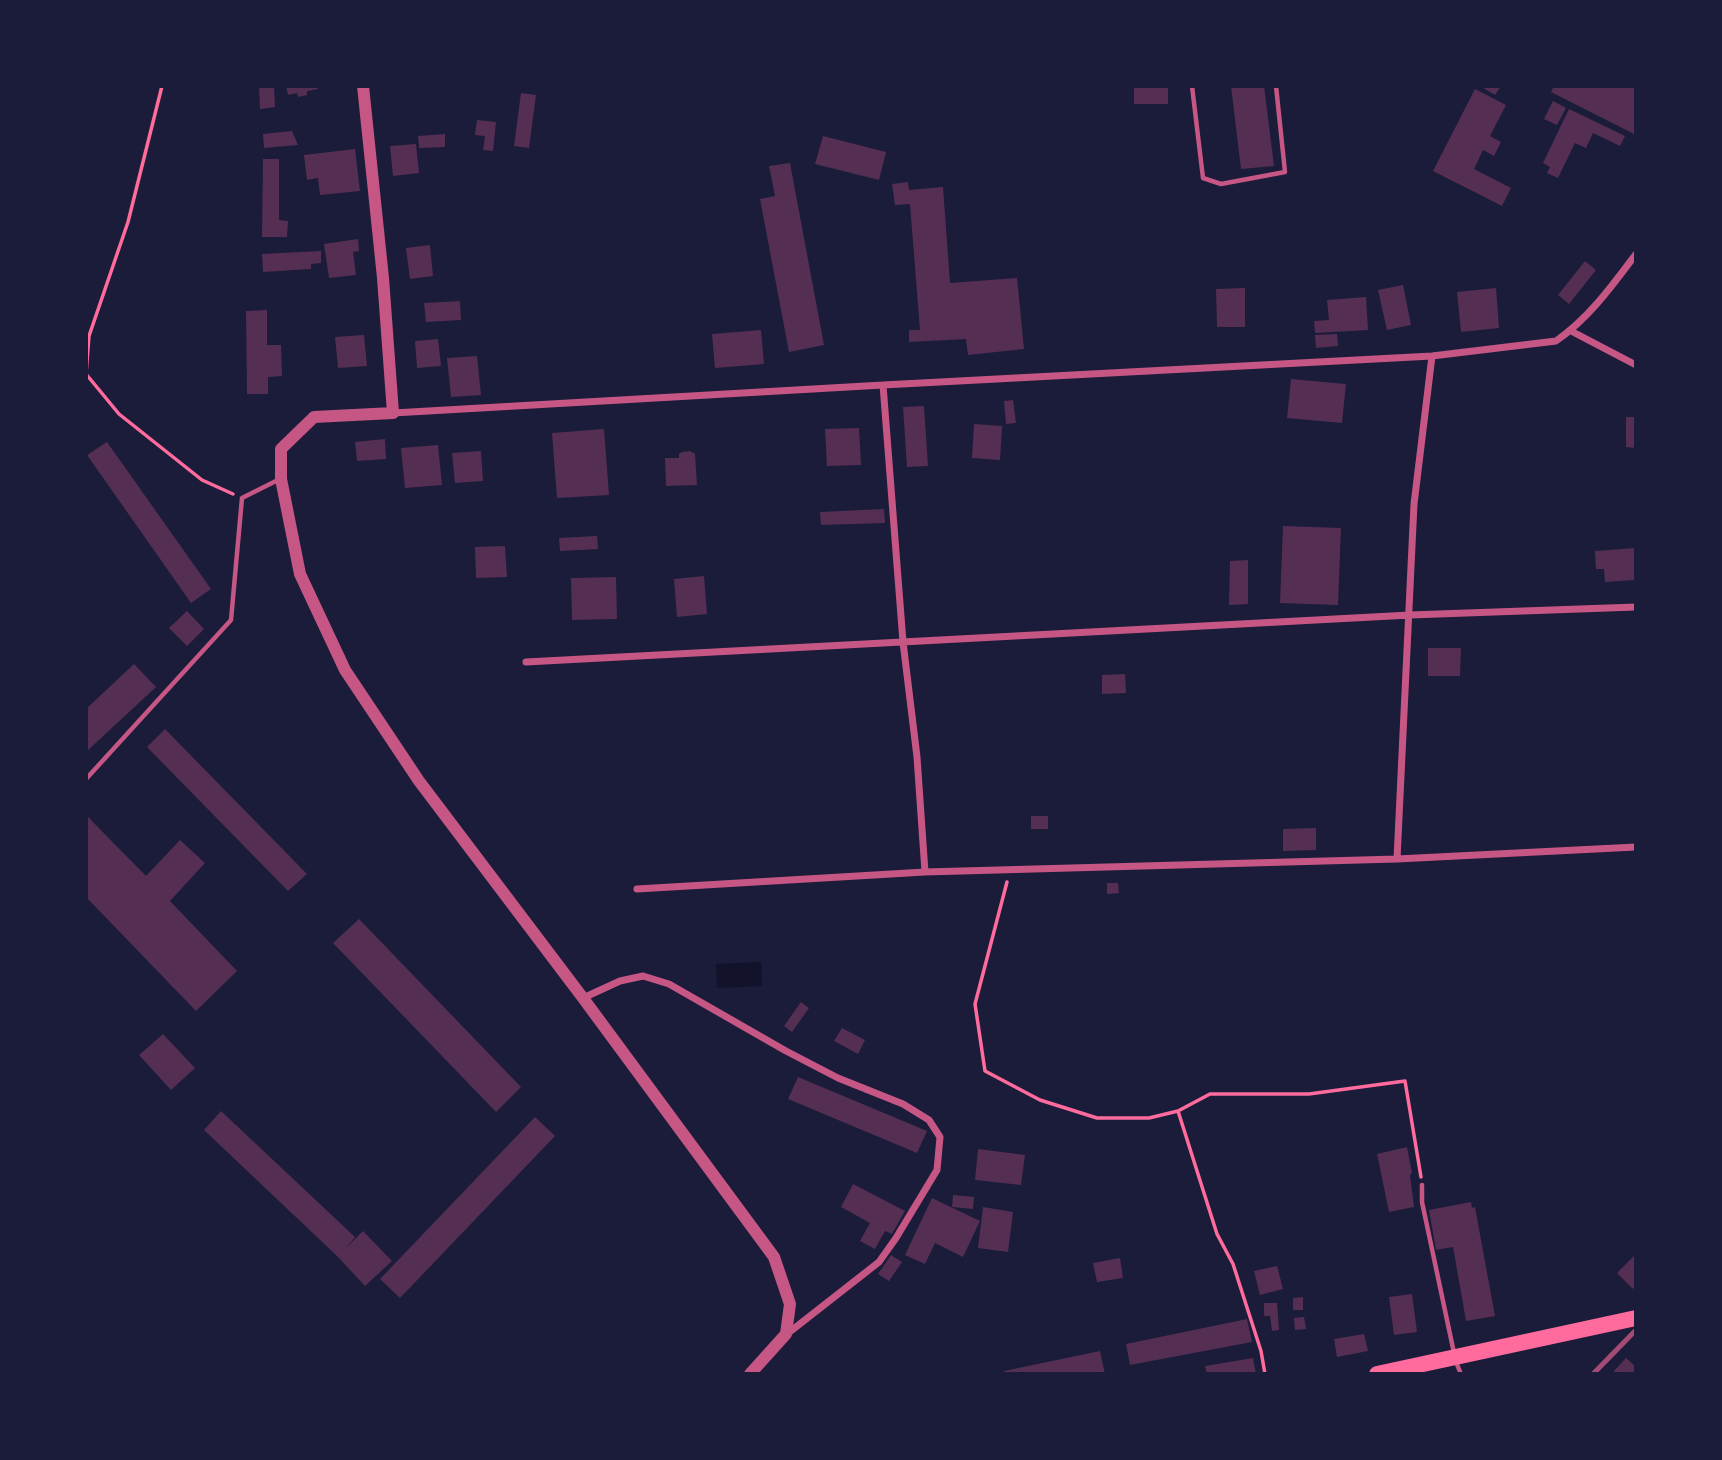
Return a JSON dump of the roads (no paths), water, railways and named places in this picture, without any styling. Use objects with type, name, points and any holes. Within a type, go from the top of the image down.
[{"type":"main road","points":[[1377,1374],[1636,1318]]},
{"type":"street","points":[[363,86],[383,278],[393,414]]},
{"type":"street","points":[[786,1334],[790,1304],[774,1257],[419,781],[345,670],[300,574],[281,479],[281,449],[314,417],[1432,356],[1556,341],[1571,331],[1593,309],[1636,254]]},
{"type":"street","points":[[1571,331],[1636,366]]},
{"type":"street","points":[[1397,859],[1415,504],[1432,356]]},
{"type":"street","points":[[883,384],[903,642],[917,757],[925,872]]},
{"type":"street","points":[[526,662],[1410,615],[1636,607]]},
{"type":"street","points":[[638,889],[925,872],[1397,859],[1636,847]]},
{"type":"street","points":[[583,998],[620,981],[643,976],[669,984],[838,1078],[903,1104],[929,1120],[940,1137],[937,1170],[879,1262],[786,1334],[750,1374]]},
{"type":"lane","points":[[1192,86],[1203,178],[1221,184],[1285,172],[1276,86]]},
{"type":"lane","points":[[86,779],[231,621],[242,498],[281,479]]},
{"type":"lane","points":[[1422,1185],[1422,1202],[1461,1374]]},
{"type":"railway","points":[[1593,1374],[1636,1330]]}]
